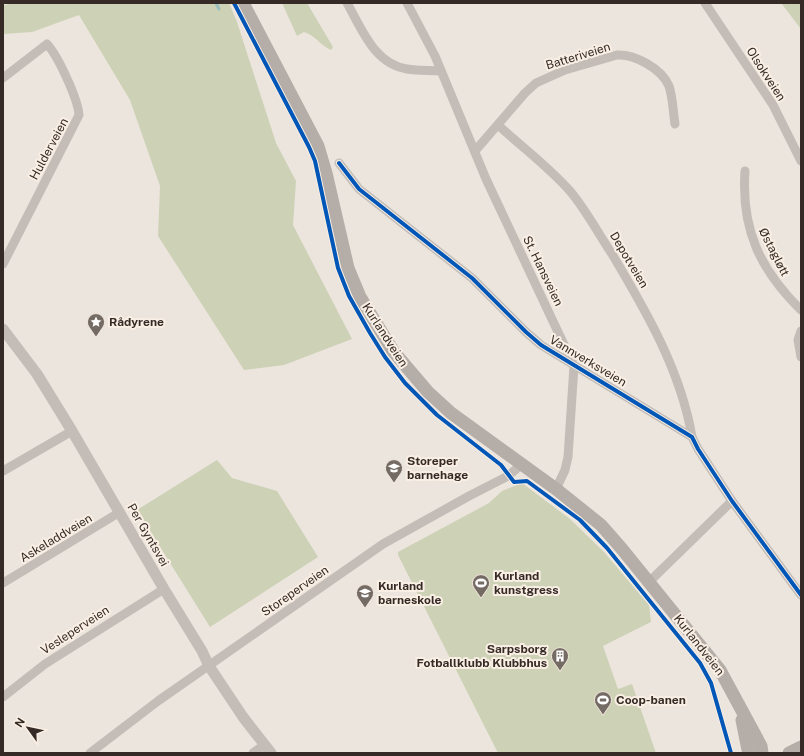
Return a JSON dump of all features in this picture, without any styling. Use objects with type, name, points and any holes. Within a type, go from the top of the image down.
[{"type":"main road","name":"Kurlandveien","points":[[243,3],[318,146],[326,173],[348,268],[360,297],[380,331],[402,362],[428,392],[456,417],[556,489],[601,525],[720,670],[761,746],[762,753]]},
{"type":"main road","name":"Kurlandveien","points":[[742,712],[748,750],[751,753]]},
{"type":"main road","points":[[789,753],[801,747]]},
{"type":"street","points":[[347,3],[371,46],[385,61],[406,69],[442,71]]},
{"type":"street","name":"St. Hansveien","points":[[407,3],[442,71],[475,151],[574,366],[568,456],[565,470],[556,489]]},
{"type":"street","name":"Olsokveien","points":[[705,3],[773,106],[801,161]]},
{"type":"street","name":"Hulderveien","points":[[3,78],[47,44],[56,54],[79,110],[79,119],[3,264]]},
{"type":"street","name":"Batteriveien","points":[[475,151],[530,88],[546,77],[584,65],[625,55],[642,60],[667,82],[671,94],[675,124]]},
{"type":"street","name":"Depotveien","points":[[498,125],[560,180],[580,204],[593,223],[639,301],[666,352],[682,396],[692,437]]},
{"type":"street","name":"Vannverksveien","points":[[339,164],[359,189],[472,278],[526,332],[574,366],[634,399],[692,437],[698,449],[732,501],[801,595]]},
{"type":"street","name":"Østagløtt","points":[[745,171],[744,204],[751,237],[772,278],[780,289],[801,310]]},
{"type":"street","name":"Per Gyntsvei","points":[[3,329],[37,374],[72,431],[164,589],[202,650],[209,666],[268,749]]},
{"type":"street","points":[[801,331],[798,340],[801,357]]},
{"type":"street","points":[[3,472],[72,431]]},
{"type":"street","name":"Storeperveien","points":[[90,753],[131,720],[383,544],[508,476],[522,464]]},
{"type":"street","points":[[649,582],[732,501]]},
{"type":"street","name":"Askeladdveien","points":[[3,584],[120,512]]},
{"type":"street","name":"Vesleperveien","points":[[3,697],[45,664],[164,589]]},
{"type":"street","points":[[253,753],[268,749]]},
{"type":"green space","points":[[17,3],[229,3],[237,22],[276,143],[296,181],[293,225],[352,339],[284,365],[244,370],[158,236],[160,186],[130,100],[79,15],[32,32],[3,34],[3,5]]},
{"type":"green space","points":[[282,3],[307,3],[333,47],[331,50],[308,33],[304,32],[297,36]]},
{"type":"green space","points":[[781,3],[801,3],[801,29]]},
{"type":"green space","points":[[217,460],[232,478],[277,491],[318,557],[210,627],[137,510]]},
{"type":"green space","points":[[522,483],[570,519],[604,552],[649,605],[651,622],[603,646],[618,689],[632,684],[656,753],[498,753],[398,555],[398,552],[489,503],[502,491]]},
{"type":"waterway","points":[[216,3],[219,9]]},
{"type":"cycle path","points":[[234,3],[315,161],[338,268],[349,296],[385,357],[405,383],[437,415],[501,465],[514,482],[527,481],[580,520],[607,548],[700,663],[711,683],[731,753]]},
{"type":"cycle path","points":[[339,163],[359,189],[472,278],[541,345],[692,437],[698,449],[732,501],[801,595]]},
{"type":"place","name":"Rådyrene","points":[[96,337]]},
{"type":"place","name":"Storeper barnehage","points":[[394,483]]},
{"type":"place","name":"Kurland kunstgress","points":[[481,598]]},
{"type":"place","name":"Kurland barneskole","points":[[365,608]]},
{"type":"place","name":"Sarpsborg Fotballklubb Klubbhus","points":[[560,671]]},
{"type":"place","name":"Coop-banen","points":[[603,715]]}]
